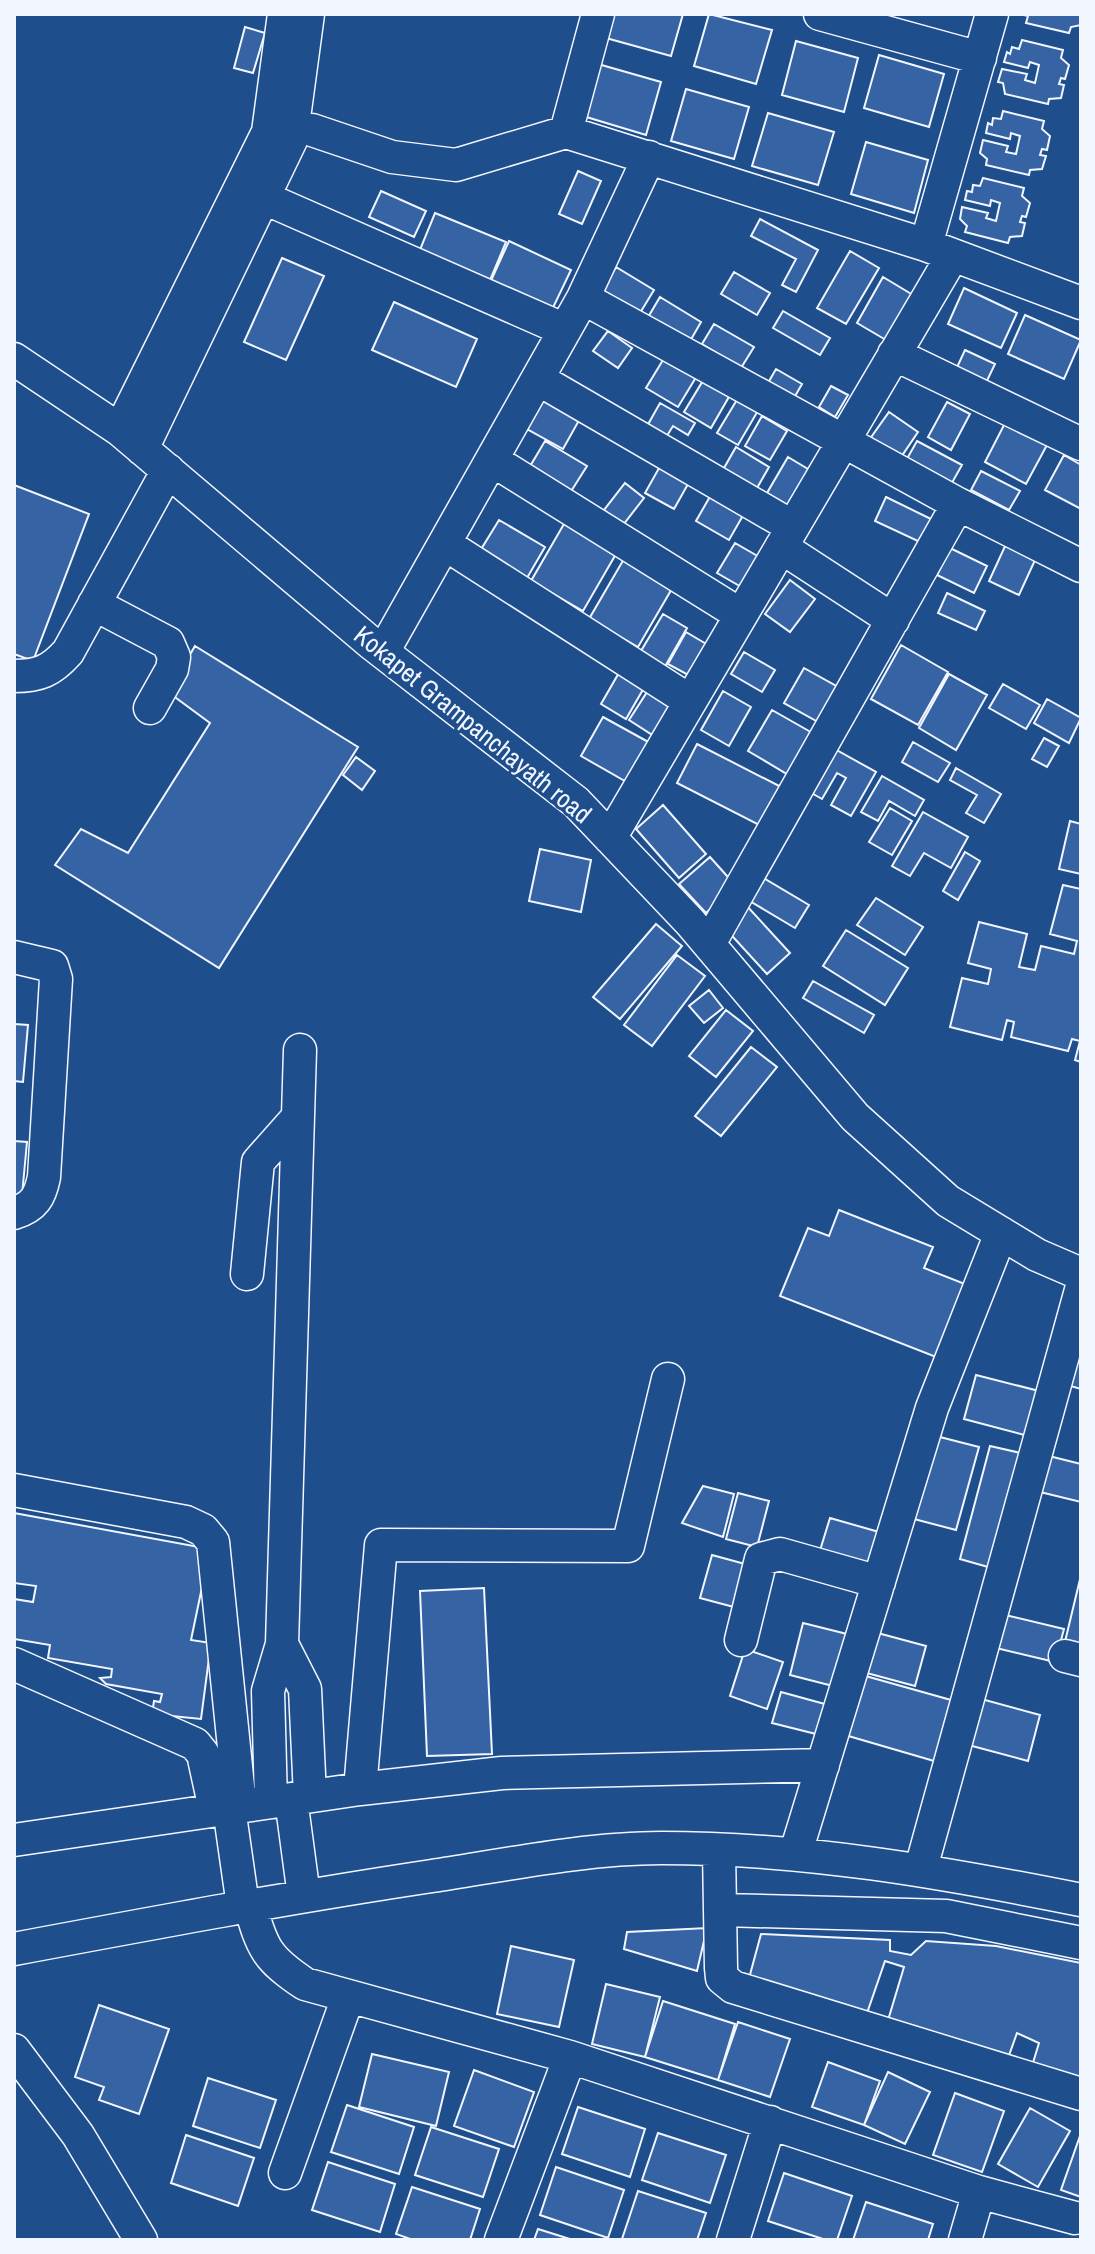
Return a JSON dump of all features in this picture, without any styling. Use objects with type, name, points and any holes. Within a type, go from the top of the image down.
[{"type":"street","points":[[254,193],[268,132],[284,14]]},
{"type":"street","points":[[131,440],[254,193],[291,140],[308,14]]},
{"type":"street","points":[[566,132],[598,14]]},
{"type":"street","points":[[820,14],[980,58]]},
{"type":"street","points":[[610,838],[894,354],[940,250],[992,14]]},
{"type":"street","points":[[312,130],[392,157],[456,165],[566,132],[940,250],[1081,303]]},
{"type":"street","points":[[383,652],[583,298],[649,157]]},
{"type":"street","points":[[254,193],[565,330]]},
{"type":"street","points":[[583,298],[958,504],[1081,566]]},
{"type":"street","points":[[894,354],[1081,444]]},
{"type":"street","name":"Kokapet Grampanchayath road","points":[[14,359],[131,440],[383,652],[576,802],[709,944],[855,1117],[948,1201],[1037,1255],[1081,1274]]},
{"type":"street","points":[[538,379],[787,537],[893,620]]},
{"type":"street","points":[[492,460],[741,615]]},
{"type":"street","points":[[14,676],[35,676],[53,669],[68,652],[168,470]]},
{"type":"street","points":[[709,944],[958,504]]},
{"type":"street","points":[[445,544],[690,701]]},
{"type":"street","points":[[94,604],[168,643],[174,657],[172,669],[150,708]]},
{"type":"street","points":[[14,957],[52,966],[56,979],[44,1177],[40,1195],[31,1207],[14,1213]]},
{"type":"street","points":[[300,1050],[282,1644],[305,1689],[259,1803],[241,1907],[261,1947],[277,1966],[305,1984],[570,2057],[979,2192],[1075,2218]]},
{"type":"street","points":[[247,1274],[258,1162],[297,1118]]},
{"type":"street","points":[[271,1172],[265,1279],[290,1338]]},
{"type":"street","points":[[796,1852],[932,1408],[1001,1233]]},
{"type":"street","points":[[921,1868],[1081,1290]]},
{"type":"street","points":[[360,1789],[381,1545],[628,1546],[668,1379]]},
{"type":"street","points":[[14,1490],[186,1522],[203,1530],[213,1542],[234,1742],[259,1803],[304,1896]]},
{"type":"street","points":[[741,1640],[761,1559],[780,1554],[879,1582]]},
{"type":"street","points":[[14,1664],[199,1748],[259,1803]]},
{"type":"street","points":[[199,1748],[234,1742]]},
{"type":"street","points":[[14,1840],[360,1789],[502,1773],[823,1765]]},
{"type":"street","points":[[14,1949],[304,1896],[513,1863],[658,1848],[796,1852],[921,1868],[1081,1900]]},
{"type":"street","points":[[730,1850],[733,1910],[722,1978],[733,1987],[1081,2094]]},
{"type":"street","points":[[733,1910],[946,1916],[1081,1943]]},
{"type":"street","points":[[285,2173],[348,1997]]},
{"type":"street","points":[[14,2050],[78,2135],[141,2240]]},
{"type":"street","points":[[501,2240],[570,2057]]},
{"type":"street","points":[[733,2240],[770,2122]]},
{"type":"street","points":[[965,2240],[979,2192]]},
{"type":"building","points":[[613,14],[683,14],[671,56],[606,38]]},
{"type":"building","points":[[709,14],[772,30],[756,84],[694,66]]},
{"type":"building","points":[[1081,14],[1081,25],[1071,27],[1069,33],[1026,23],[1028,16],[1024,15]]},
{"type":"building","points":[[245,27],[265,33],[253,73],[234,68]]},
{"type":"building","points":[[1022,40],[1063,50],[1061,58],[1069,65],[1065,79],[1061,78],[1059,84],[1064,85],[1061,98],[1049,99],[1048,104],[1005,94],[1003,83],[998,82],[1002,69],[1027,74],[1025,80],[1035,83],[1039,65],[1030,62],[1028,68],[1004,62],[1007,52],[1010,54],[1012,47],[1019,49]]},
{"type":"building","points":[[796,41],[858,58],[844,112],[782,95]]},
{"type":"building","points":[[879,55],[944,74],[929,127],[864,108]]},
{"type":"building","points":[[598,64],[661,82],[646,135],[583,116]]},
{"type":"building","points":[[686,89],[749,107],[734,159],[671,141]]},
{"type":"building","points":[[1003,111],[1044,121],[1042,129],[1050,136],[1047,150],[1042,149],[1040,155],[1046,156],[1042,169],[1030,170],[1029,175],[986,165],[987,159],[980,153],[983,140],[1008,146],[1006,152],[1016,154],[1020,136],[1011,133],[1010,139],[986,133],[988,123],[992,125],[993,118],[1001,119]]},
{"type":"building","points":[[768,113],[834,132],[818,185],[752,166]]},
{"type":"building","points":[[866,142],[928,160],[914,213],[851,194]]},
{"type":"building","points":[[578,171],[601,181],[582,224],[559,214]]},
{"type":"building","points":[[983,178],[1024,188],[1022,196],[1030,203],[1026,217],[1022,216],[1020,222],[1025,223],[1022,236],[1010,237],[1008,243],[965,232],[967,226],[960,219],[962,207],[988,213],[986,218],[996,221],[1000,203],[991,200],[990,206],[965,200],[967,191],[972,192],[973,185],[980,186]]},
{"type":"building","points":[[381,191],[426,211],[414,237],[369,217]]},
{"type":"building","points":[[435,213],[506,242],[488,285],[417,257]]},
{"type":"building","points":[[760,219],[818,250],[796,292],[782,285],[796,259],[751,236]]},
{"type":"building","points":[[509,241],[571,270],[550,314],[489,285]]},
{"type":"building","points":[[850,251],[879,268],[846,324],[817,308]]},
{"type":"building","points":[[282,258],[324,276],[286,360],[244,342]]},
{"type":"building","points":[[616,267],[654,290],[640,313],[602,290]]},
{"type":"building","points":[[734,272],[770,293],[757,315],[721,294]]},
{"type":"building","points":[[883,277],[913,295],[886,340],[857,323]]},
{"type":"building","points":[[964,288],[1017,313],[1001,348],[948,324]]},
{"type":"building","points":[[660,297],[701,322],[689,343],[647,319]]},
{"type":"building","points":[[394,302],[477,339],[456,387],[372,350]]},
{"type":"building","points":[[783,311],[830,338],[820,355],[773,328]]},
{"type":"building","points":[[1025,315],[1081,340],[1064,379],[1008,354]]},
{"type":"building","points":[[714,324],[754,347],[741,368],[702,344]]},
{"type":"building","points":[[608,331],[632,348],[618,368],[593,351]]},
{"type":"building","points":[[965,350],[995,364],[982,391],[952,378]]},
{"type":"building","points":[[666,355],[698,374],[678,407],[646,388]]},
{"type":"building","points":[[776,369],[802,384],[794,398],[768,383]]},
{"type":"building","points":[[704,379],[730,395],[711,428],[684,412]]},
{"type":"building","points":[[831,386],[848,395],[835,417],[819,407]]},
{"type":"building","points":[[545,395],[582,415],[563,449],[527,429]]},
{"type":"building","points":[[738,398],[759,409],[738,445],[717,433]]},
{"type":"building","points":[[947,402],[970,414],[951,450],[928,437]]},
{"type":"building","points":[[660,403],[695,423],[688,435],[673,426],[665,439],[646,428]]},
{"type":"building","points":[[889,412],[918,432],[897,463],[867,443]]},
{"type":"building","points":[[762,416],[787,431],[770,460],[745,446]]},
{"type":"building","points":[[1005,423],[1047,445],[1026,484],[985,462]]},
{"type":"building","points":[[545,441],[587,466],[570,493],[529,468]]},
{"type":"building","points":[[917,441],[962,465],[949,488],[904,464]]},
{"type":"building","points":[[736,447],[769,467],[753,495],[720,475]]},
{"type":"building","points":[[1064,455],[1081,465],[1081,509],[1045,490]]},
{"type":"building","points":[[788,457],[813,472],[792,508],[767,493]]},
{"type":"building","points":[[663,461],[692,477],[674,509],[645,493]]},
{"type":"building","points":[[981,471],[1020,491],[1009,510],[971,490]]},
{"type":"building","points":[[625,483],[644,498],[623,525],[604,510]]},
{"type":"building","points":[[14,485],[89,514],[33,661],[14,654]]},
{"type":"building","points":[[716,486],[749,505],[729,540],[696,521]]},
{"type":"building","points":[[886,497],[933,520],[922,543],[875,521]]},
{"type":"building","points":[[568,517],[620,547],[583,611],[531,581]]},
{"type":"building","points":[[499,520],[545,547],[527,578],[480,551]]},
{"type":"building","points":[[735,543],[761,558],[743,588],[717,573]]},
{"type":"building","points":[[1006,544],[1036,558],[1019,595],[989,581]]},
{"type":"building","points":[[950,548],[987,566],[974,593],[937,575]]},
{"type":"building","points":[[628,552],[677,580],[638,647],[589,619]]},
{"type":"building","points":[[790,580],[815,599],[790,632],[765,614]]},
{"type":"building","points":[[947,593],[985,611],[976,630],[938,613]]},
{"type":"building","points":[[663,614],[687,628],[663,670],[638,656]]},
{"type":"building","points":[[686,632],[708,645],[690,676],[668,664]]},
{"type":"building","points":[[901,645],[948,672],[918,725],[871,699]]},
{"type":"building","points":[[195,646],[358,747],[219,968],[55,865],[81,829],[128,853],[210,723],[168,692]]},
{"type":"building","points":[[744,652],[775,670],[762,692],[731,674]]},
{"type":"building","points":[[804,668],[847,692],[827,727],[784,703]]},
{"type":"building","points":[[620,671],[645,686],[626,719],[601,704]]},
{"type":"building","points":[[949,674],[987,695],[956,750],[919,728]]},
{"type":"building","points":[[1003,684],[1040,705],[1026,729],[989,708]]},
{"type":"building","points":[[649,689],[674,705],[654,736],[629,720]]},
{"type":"building","points":[[723,691],[751,707],[729,746],[701,730]]},
{"type":"building","points":[[1047,699],[1081,718],[1069,743],[1034,723]]},
{"type":"building","points":[[772,710],[816,735],[792,777],[748,751]]},
{"type":"building","points":[[603,717],[652,744],[630,784],[581,756]]},
{"type":"building","points":[[1044,738],[1059,746],[1047,767],[1032,759]]},
{"type":"building","points":[[913,742],[950,763],[938,782],[902,762]]},
{"type":"building","points":[[697,744],[785,789],[765,828],[677,783]]},
{"type":"building","points":[[833,748],[876,772],[851,816],[831,805],[846,778],[837,773],[822,799],[808,791]]},
{"type":"building","points":[[356,757],[375,771],[362,790],[343,775]]},
{"type":"building","points":[[956,768],[1001,794],[984,823],[966,813],[977,795],[950,780]]},
{"type":"building","points":[[882,776],[924,800],[915,816],[889,801],[878,821],[861,812]]},
{"type":"building","points":[[663,805],[706,854],[679,878],[636,829]]},
{"type":"building","points":[[890,808],[912,821],[892,855],[869,842]]},
{"type":"building","points":[[923,812],[968,837],[951,868],[924,853],[910,876],[892,866]]},
{"type":"building","points":[[1070,821],[1081,824],[1081,874],[1059,869]]},
{"type":"building","points":[[540,849],[591,860],[581,912],[529,901]]},
{"type":"building","points":[[965,852],[980,861],[958,900],[943,891]]},
{"type":"building","points":[[710,857],[736,886],[706,913],[679,884]]},
{"type":"building","points":[[762,877],[809,905],[795,928],[748,900]]},
{"type":"building","points":[[1063,885],[1081,889],[1081,1062],[1075,1060],[1080,1041],[1072,1039],[1068,1051],[1011,1037],[1014,1022],[1007,1020],[1002,1040],[950,1027],[962,978],[988,984],[991,969],[968,963],[979,922],[1027,934],[1019,967],[1035,970],[1041,946],[1074,954],[1077,941],[1050,934]]},
{"type":"building","points":[[876,898],[923,927],[905,955],[857,925]]},
{"type":"building","points":[[746,905],[790,953],[767,974],[723,926]]},
{"type":"building","points":[[656,924],[682,946],[620,1019],[593,997]]},
{"type":"building","points":[[846,930],[908,968],[885,1005],[823,966]]},
{"type":"building","points":[[677,955],[705,976],[652,1046],[624,1025]]},
{"type":"building","points":[[813,981],[874,1015],[864,1033],[803,998]]},
{"type":"building","points":[[709,990],[723,1008],[704,1023],[689,1006]]},
{"type":"building","points":[[726,1010],[753,1031],[716,1077],[689,1056]]},
{"type":"building","points":[[14,1024],[28,1025],[23,1082],[14,1081]]},
{"type":"building","points":[[751,1047],[777,1067],[721,1136],[695,1116]]},
{"type":"building","points":[[14,1141],[27,1142],[21,1206],[14,1206]]},
{"type":"building","points":[[839,1210],[933,1247],[924,1268],[965,1284],[936,1357],[780,1296],[808,1228],[829,1236]]},
{"type":"building","points":[[1081,1334],[1081,1389],[1067,1385]]},
{"type":"building","points":[[976,1375],[1043,1392],[1032,1437],[964,1419]]},
{"type":"building","points":[[936,1436],[979,1447],[956,1530],[914,1519]]},
{"type":"building","points":[[990,1446],[1025,1454],[995,1569],[960,1559]]},
{"type":"building","points":[[1049,1456],[1081,1464],[1081,1502],[1040,1492]]},
{"type":"building","points":[[703,1486],[734,1494],[723,1537],[682,1523]]},
{"type":"building","points":[[738,1493],[769,1501],[757,1547],[726,1539]]},
{"type":"building","points":[[14,1513],[210,1549],[191,1640],[211,1643],[201,1719],[152,1714],[154,1701],[160,1702],[162,1694],[106,1684],[100,1678],[111,1677],[112,1669],[48,1658],[50,1645],[14,1639],[14,1599],[33,1602],[36,1586],[14,1583]]},
{"type":"building","points":[[830,1518],[879,1532],[866,1575],[817,1560]]},
{"type":"building","points":[[712,1555],[756,1567],[745,1610],[700,1598]]},
{"type":"building","points":[[1081,1575],[1081,1654],[1063,1650]]},
{"type":"building","points":[[484,1588],[492,1754],[427,1756],[420,1591]]},
{"type":"building","points":[[1001,1614],[1064,1629],[1055,1662],[992,1647]]},
{"type":"building","points":[[803,1623],[847,1634],[833,1686],[790,1675]]},
{"type":"building","points":[[874,1632],[926,1646],[915,1686],[863,1672]]},
{"type":"building","points":[[745,1649],[783,1662],[767,1709],[730,1696]]},
{"type":"building","points":[[862,1675],[951,1700],[934,1761],[845,1735]]},
{"type":"building","points":[[781,1692],[832,1706],[824,1736],[772,1723]]},
{"type":"building","points":[[974,1697],[1040,1715],[1028,1761],[961,1743]]},
{"type":"building","points":[[707,1928],[697,1971],[624,1949],[627,1932]]},
{"type":"building","points":[[761,1934],[890,1940],[890,1951],[911,1955],[926,1941],[996,1946],[1081,1963],[1081,2081],[1032,2066],[1039,2043],[1017,2033],[1007,2061],[950,2045],[953,2038],[886,2027],[904,1967],[885,1961],[865,2019],[748,1982]]},
{"type":"building","points":[[511,1946],[574,1960],[559,2027],[497,2014]]},
{"type":"building","points":[[606,1984],[660,1997],[645,2057],[592,2044]]},
{"type":"building","points":[[663,2001],[735,2024],[718,2080],[645,2057]]},
{"type":"building","points":[[99,2005],[169,2029],[139,2114],[99,2100],[104,2087],[75,2077]]},
{"type":"building","points":[[738,2022],[790,2039],[770,2097],[718,2080]]},
{"type":"building","points":[[372,2054],[449,2072],[436,2126],[359,2107]]},
{"type":"building","points":[[828,2062],[880,2081],[864,2125],[812,2107]]},
{"type":"building","points":[[474,2070],[534,2092],[514,2147],[454,2126]]},
{"type":"building","points":[[888,2072],[930,2092],[905,2144],[864,2125]]},
{"type":"building","points":[[208,2078],[276,2100],[260,2148],[193,2126]]},
{"type":"building","points":[[955,2093],[1004,2111],[982,2172],[933,2155]]},
{"type":"building","points":[[347,2105],[414,2127],[399,2174],[331,2152]]},
{"type":"building","points":[[578,2107],[645,2129],[630,2177],[562,2154]]},
{"type":"building","points":[[1030,2108],[1070,2131],[1038,2187],[998,2164]]},
{"type":"building","points":[[431,2127],[499,2149],[483,2197],[415,2175]]},
{"type":"building","points":[[658,2133],[726,2155],[710,2203],[642,2180]]},
{"type":"building","points":[[1081,2133],[1081,2197],[1061,2190]]},
{"type":"building","points":[[186,2135],[254,2158],[238,2206],[171,2183]]},
{"type":"building","points":[[328,2162],[395,2184],[380,2232],[312,2210]]},
{"type":"building","points":[[556,2167],[624,2190],[608,2238],[540,2215]]},
{"type":"building","points":[[784,2173],[852,2196],[837,2240],[826,2240],[768,2221]]},
{"type":"building","points":[[412,2187],[480,2209],[470,2240],[413,2240],[396,2234]]},
{"type":"building","points":[[638,2191],[706,2213],[697,2240],[622,2239]]},
{"type":"building","points":[[866,2202],[933,2224],[928,2240],[853,2240]]},
{"type":"building","points":[[538,2229],[573,2240],[534,2240]]}]
